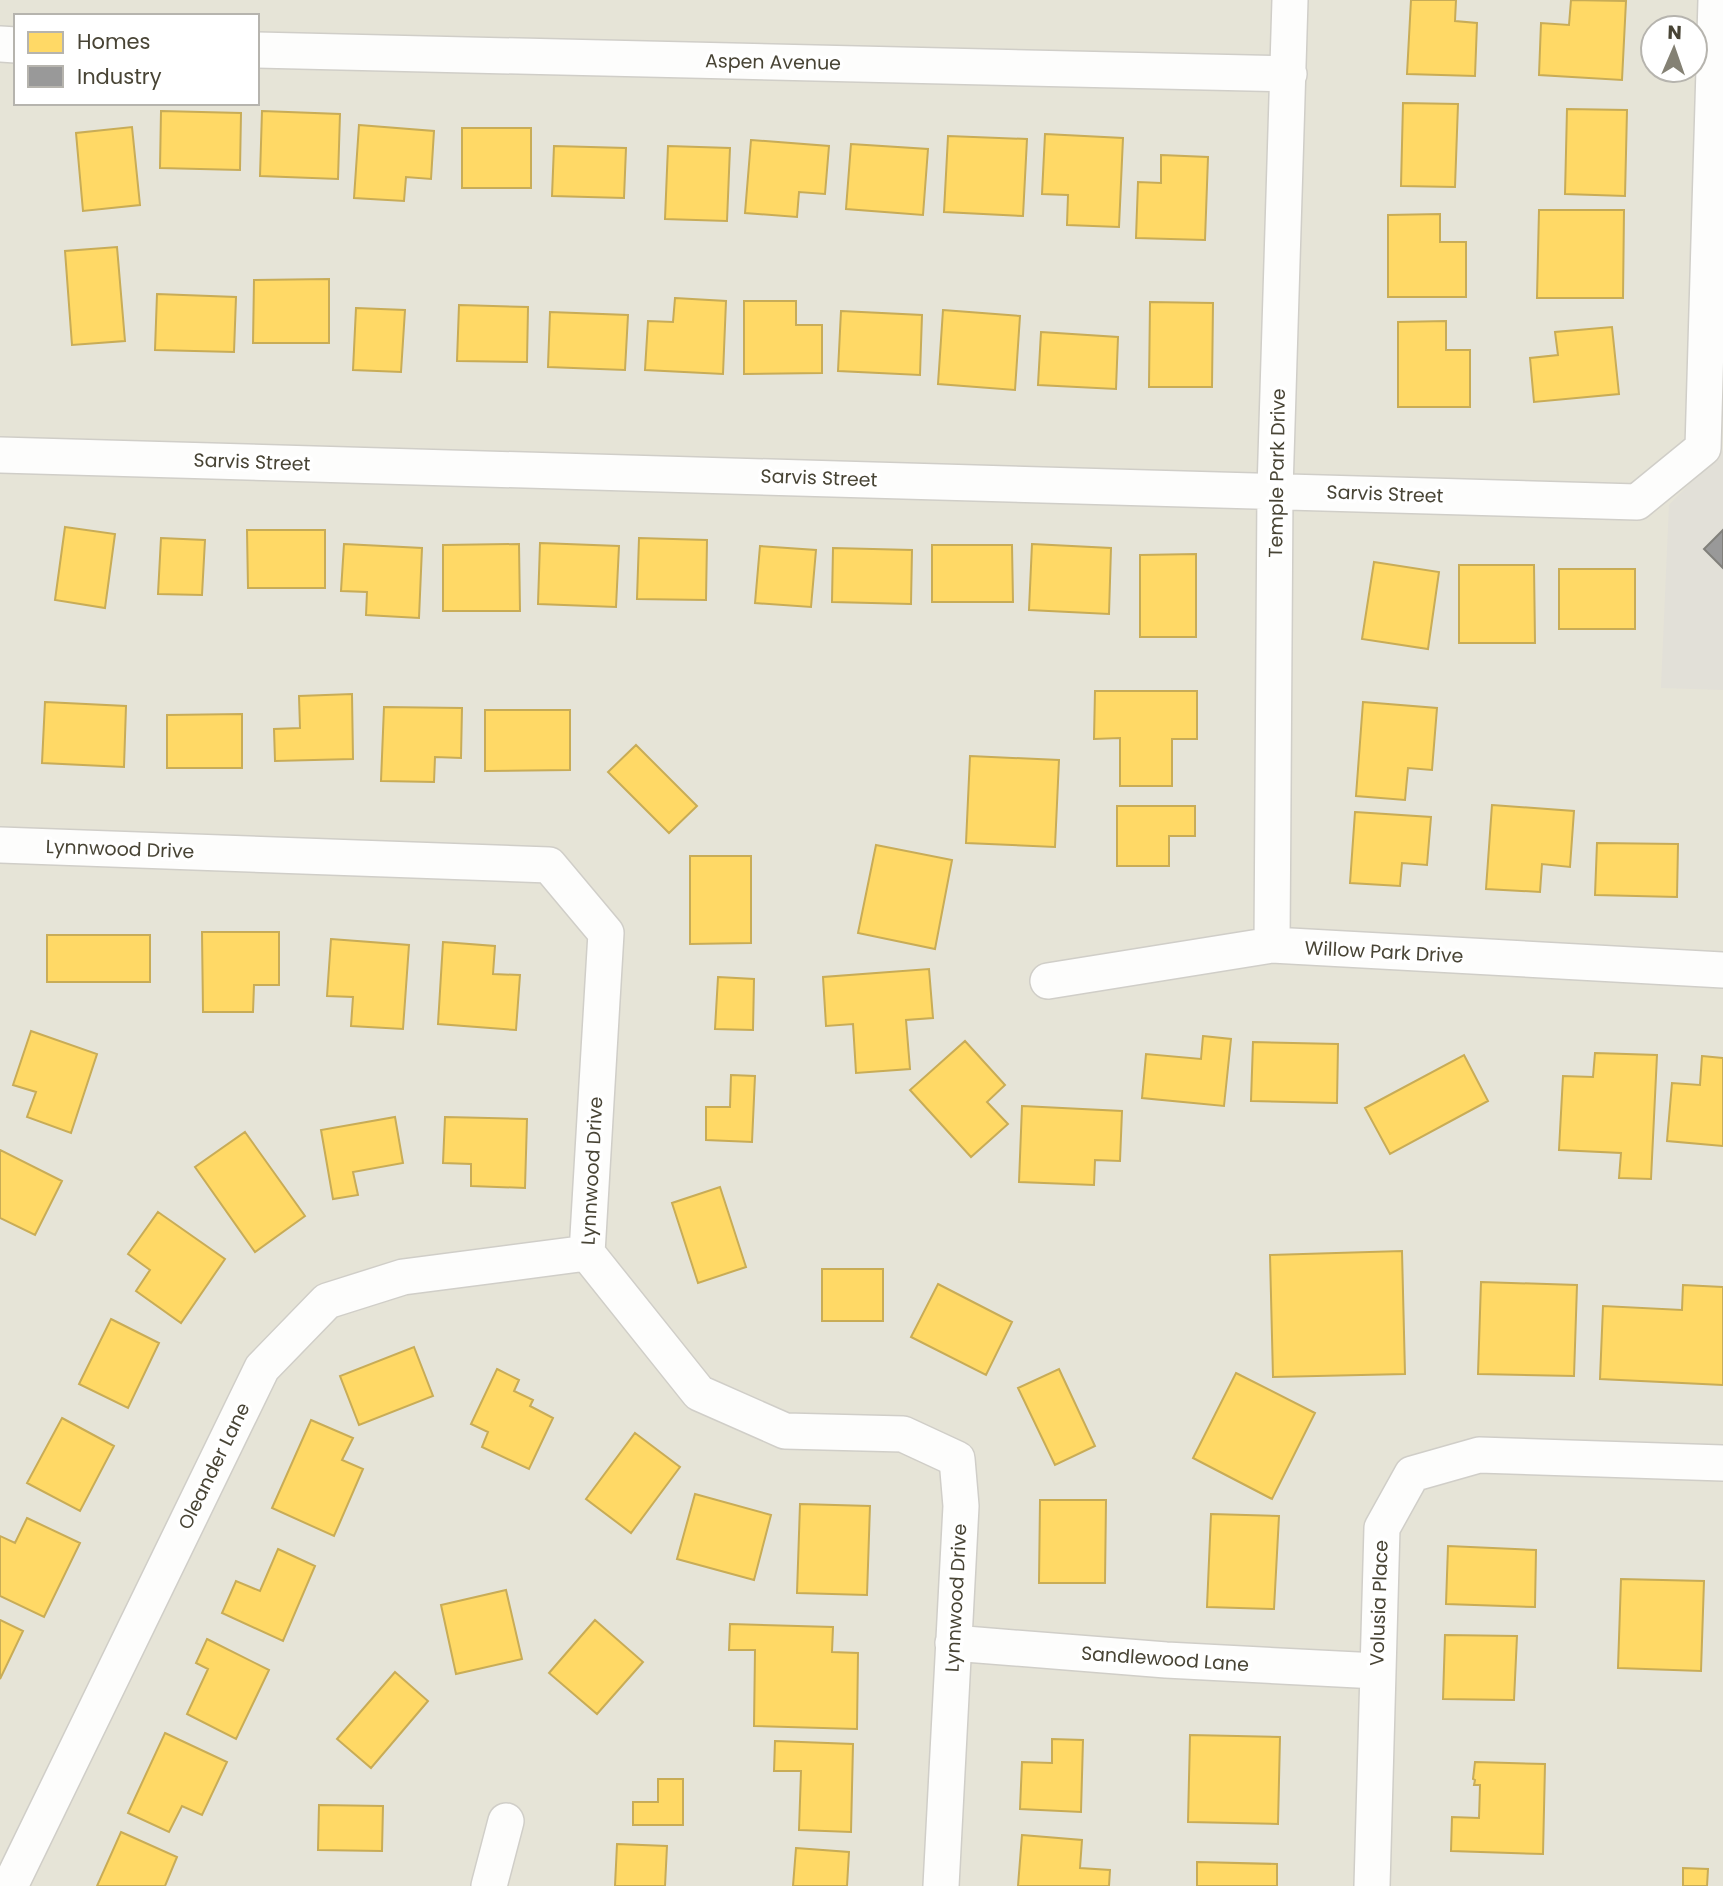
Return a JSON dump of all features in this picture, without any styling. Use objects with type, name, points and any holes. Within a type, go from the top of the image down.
[{"type":"street","name":"Temple Park Drive","points":[[1272,946],[1275,490],[1290,0]]},
{"type":"street","name":"Sarvis Street","points":[[0,455],[1637,502],[1703,448],[1716,0]]},
{"type":"street","name":"Aspen Avenue","points":[[259,50],[1289,74]]},
{"type":"street","name":"Lynnwood Drive","points":[[0,845],[549,865],[606,933],[587,1253],[699,1393],[785,1431],[903,1434],[957,1459],[961,1506],[940,1886]]},
{"type":"street","name":"Willow Park Drive","points":[[1048,981],[1272,946],[1723,970]]},
{"type":"street","name":"Oleander Lane","points":[[10,1886],[261,1368],[327,1301],[403,1277],[587,1253]]},
{"type":"street","name":"Volusia Place","points":[[1372,1886],[1382,1528],[1412,1474],[1479,1455],[1723,1463]]},
{"type":"street","name":"Sandlewood Lane","points":[[953,1643],[1166,1660],[1377,1671]]},
{"type":"street","points":[[489,1886],[506,1821]]},
{"type":"shaded area","points":[[0,0],[1723,0],[1723,1886],[0,1886]]},
{"type":"shaded area","points":[[1723,450],[1723,690],[1661,688],[1669,505]]},
{"type":"building: Homes","points":[[1411,0],[1456,0],[1455,21],[1477,23],[1475,76],[1407,74]]},
{"type":"building: Homes","points":[[1571,0],[1626,1],[1622,80],[1539,75],[1541,23],[1569,25]]},
{"type":"building: Homes","points":[[1403,103],[1458,104],[1455,187],[1401,186]]},
{"type":"building: Homes","points":[[1567,109],[1627,110],[1625,196],[1565,194]]},
{"type":"building: Homes","points":[[161,111],[241,113],[240,170],[160,168]]},
{"type":"building: Homes","points":[[262,111],[340,114],[338,179],[260,176]]},
{"type":"building: Homes","points":[[359,125],[434,131],[431,179],[406,177],[404,201],[354,198]]},
{"type":"building: Homes","points":[[132,127],[140,205],[83,211],[76,133]]},
{"type":"building: Homes","points":[[462,128],[531,128],[531,188],[462,188]]},
{"type":"building: Homes","points":[[1045,134],[1123,138],[1119,227],[1067,225],[1068,195],[1042,194]]},
{"type":"building: Homes","points":[[948,136],[1027,139],[1023,216],[944,212]]},
{"type":"building: Homes","points":[[751,140],[829,146],[825,194],[799,192],[797,217],[745,213]]},
{"type":"building: Homes","points":[[851,144],[928,149],[923,215],[846,209]]},
{"type":"building: Homes","points":[[554,146],[626,148],[624,198],[552,196]]},
{"type":"building: Homes","points":[[668,146],[730,148],[727,221],[665,219]]},
{"type":"building: Homes","points":[[1161,155],[1208,157],[1205,240],[1136,238],[1138,182],[1161,183]]},
{"type":"building: Homes","points":[[1539,210],[1624,210],[1623,298],[1537,298]]},
{"type":"building: Homes","points":[[1440,214],[1440,242],[1466,242],[1466,297],[1388,297],[1388,215]]},
{"type":"building: Homes","points":[[117,247],[125,341],[72,345],[65,251]]},
{"type":"building: Homes","points":[[329,279],[329,343],[253,343],[254,280]]},
{"type":"building: Homes","points":[[157,294],[236,297],[234,352],[155,350]]},
{"type":"building: Homes","points":[[675,298],[726,301],[723,374],[645,370],[648,321],[673,322]]},
{"type":"building: Homes","points":[[744,301],[796,301],[796,325],[822,325],[822,373],[744,374]]},
{"type":"building: Homes","points":[[1150,302],[1213,303],[1212,387],[1149,387]]},
{"type":"building: Homes","points":[[459,305],[528,307],[527,362],[457,361]]},
{"type":"building: Homes","points":[[356,308],[405,310],[401,372],[353,370]]},
{"type":"building: Homes","points":[[943,310],[1020,316],[1015,390],[938,384]]},
{"type":"building: Homes","points":[[841,311],[922,315],[920,375],[838,371]]},
{"type":"building: Homes","points":[[550,312],[628,315],[625,370],[548,367]]},
{"type":"building: Homes","points":[[1446,321],[1446,350],[1470,350],[1470,407],[1398,407],[1398,322]]},
{"type":"building: Homes","points":[[1612,327],[1619,394],[1534,402],[1530,358],[1558,355],[1555,332]]},
{"type":"building: Homes","points":[[1041,332],[1118,337],[1116,389],[1038,385]]},
{"type":"building: Homes","points":[[65,527],[115,534],[105,608],[55,600]]},
{"type":"building: Homes","points":[[247,530],[325,530],[325,588],[248,588]]},
{"type":"building: Homes","points":[[161,538],[205,540],[202,595],[158,594]]},
{"type":"building: Homes","points":[[639,538],[707,540],[706,600],[637,599]]},
{"type":"building: Homes","points":[[540,543],[619,546],[616,607],[538,604]]},
{"type":"building: Homes","points":[[344,544],[422,548],[419,618],[366,615],[367,592],[341,591]]},
{"type":"building: Homes","points":[[519,544],[520,611],[443,611],[443,545]]},
{"type":"building: Homes","points":[[1032,544],[1111,548],[1109,614],[1029,610]]},
{"type":"building: Homes","points":[[932,545],[1012,545],[1013,602],[932,602]]},
{"type":"building: Homes","points":[[760,546],[816,550],[811,607],[755,603]]},
{"type":"building: Homes","points":[[833,548],[912,550],[911,604],[832,602]]},
{"type":"building: Homes","points":[[1196,554],[1196,637],[1140,637],[1140,555]]},
{"type":"building: Homes","points":[[1374,562],[1439,572],[1428,649],[1362,639]]},
{"type":"building: Homes","points":[[1459,565],[1534,565],[1535,643],[1459,643]]},
{"type":"building: Homes","points":[[1559,569],[1635,569],[1635,629],[1559,629]]},
{"type":"building: Homes","points":[[1095,691],[1197,691],[1197,739],[1172,739],[1172,786],[1120,786],[1120,738],[1094,739]]},
{"type":"building: Homes","points":[[352,694],[353,759],[275,761],[274,729],[300,728],[299,696]]},
{"type":"building: Homes","points":[[45,702],[126,706],[124,767],[42,763]]},
{"type":"building: Homes","points":[[1363,702],[1437,708],[1432,770],[1408,768],[1405,800],[1356,796]]},
{"type":"building: Homes","points":[[384,707],[462,708],[461,758],[435,757],[434,782],[381,781]]},
{"type":"building: Homes","points":[[485,710],[570,710],[570,770],[485,771]]},
{"type":"building: Homes","points":[[242,714],[242,768],[167,768],[167,715]]},
{"type":"building: Homes","points":[[636,745],[697,806],[669,833],[608,772]]},
{"type":"building: Homes","points":[[970,756],[1059,760],[1055,847],[966,843]]},
{"type":"building: Homes","points":[[1492,805],[1574,811],[1570,867],[1542,864],[1540,892],[1486,889]]},
{"type":"building: Homes","points":[[1117,806],[1195,806],[1195,836],[1169,836],[1169,866],[1117,866]]},
{"type":"building: Homes","points":[[1355,812],[1431,817],[1427,865],[1402,863],[1400,886],[1350,883]]},
{"type":"building: Homes","points":[[1597,843],[1678,844],[1677,897],[1595,895]]},
{"type":"building: Homes","points":[[876,845],[952,860],[935,949],[858,933]]},
{"type":"building: Homes","points":[[690,856],[751,856],[751,943],[690,944]]},
{"type":"building: Homes","points":[[202,932],[279,932],[279,985],[254,985],[253,1012],[203,1012]]},
{"type":"building: Homes","points":[[47,935],[150,935],[150,982],[47,982]]},
{"type":"building: Homes","points":[[331,939],[409,945],[403,1029],[351,1026],[353,997],[327,996]]},
{"type":"building: Homes","points":[[443,942],[495,946],[493,974],[520,975],[516,1030],[438,1024]]},
{"type":"building: Homes","points":[[929,969],[933,1018],[906,1020],[910,1069],[856,1073],[853,1024],[826,1026],[823,977]]},
{"type":"building: Homes","points":[[718,977],[754,979],[753,1030],[715,1029]]},
{"type":"building: Homes","points":[[31,1031],[97,1054],[71,1133],[27,1117],[36,1092],[13,1085]]},
{"type":"building: Homes","points":[[1203,1036],[1231,1039],[1224,1106],[1142,1098],[1146,1054],[1201,1059]]},
{"type":"building: Homes","points":[[965,1041],[1005,1085],[987,1102],[1008,1124],[971,1157],[910,1090]]},
{"type":"building: Homes","points":[[1253,1042],[1338,1044],[1337,1103],[1251,1101]]},
{"type":"building: Homes","points":[[1595,1053],[1657,1055],[1651,1179],[1619,1178],[1621,1153],[1559,1150],[1563,1076],[1593,1077]]},
{"type":"building: Homes","points":[[1464,1055],[1488,1101],[1390,1154],[1365,1108]]},
{"type":"building: Homes","points":[[1702,1056],[1723,1058],[1723,1146],[1667,1141],[1672,1083],[1700,1085]]},
{"type":"building: Homes","points":[[731,1075],[755,1076],[752,1142],[706,1140],[706,1107],[730,1107]]},
{"type":"building: Homes","points":[[1022,1106],[1122,1111],[1120,1161],[1095,1160],[1094,1185],[1019,1182]]},
{"type":"building: Homes","points":[[395,1117],[403,1163],[353,1172],[358,1195],[333,1199],[321,1130]]},
{"type":"building: Homes","points":[[445,1117],[527,1119],[525,1188],[471,1186],[471,1164],[443,1163]]},
{"type":"building: Homes","points":[[245,1132],[305,1216],[255,1252],[195,1167]]},
{"type":"building: Homes","points":[[0,1150],[62,1181],[35,1235],[0,1218]]},
{"type":"building: Homes","points":[[720,1187],[746,1267],[698,1283],[672,1203]]},
{"type":"building: Homes","points":[[158,1212],[225,1259],[181,1323],[136,1291],[150,1270],[128,1254]]},
{"type":"building: Homes","points":[[1402,1251],[1405,1374],[1273,1377],[1270,1255]]},
{"type":"building: Homes","points":[[822,1269],[883,1269],[883,1321],[822,1321]]},
{"type":"building: Homes","points":[[1481,1282],[1577,1285],[1574,1376],[1478,1374]]},
{"type":"building: Homes","points":[[938,1284],[1012,1322],[986,1375],[911,1337]]},
{"type":"building: Homes","points":[[1683,1285],[1723,1287],[1723,1385],[1600,1379],[1603,1306],[1682,1310]]},
{"type":"building: Homes","points":[[111,1319],[159,1343],[128,1408],[79,1384]]},
{"type":"building: Homes","points":[[414,1347],[433,1396],[359,1425],[340,1376]]},
{"type":"building: Homes","points":[[497,1369],[519,1380],[514,1391],[533,1400],[530,1406],[553,1418],[529,1469],[482,1447],[488,1432],[471,1424]]},
{"type":"building: Homes","points":[[1059,1369],[1095,1446],[1055,1465],[1018,1388]]},
{"type":"building: Homes","points":[[1236,1373],[1315,1413],[1272,1499],[1193,1458]]},
{"type":"building: Homes","points":[[62,1418],[114,1446],[80,1511],[27,1483]]},
{"type":"building: Homes","points":[[311,1420],[353,1438],[342,1460],[363,1469],[334,1536],[272,1508]]},
{"type":"building: Homes","points":[[635,1433],[680,1467],[631,1533],[586,1499]]},
{"type":"building: Homes","points":[[695,1494],[771,1515],[754,1580],[677,1559]]},
{"type":"building: Homes","points":[[1040,1500],[1106,1500],[1105,1583],[1039,1583]]},
{"type":"building: Homes","points":[[800,1504],[870,1506],[867,1595],[797,1593]]},
{"type":"building: Homes","points":[[1211,1514],[1279,1516],[1274,1609],[1207,1607]]},
{"type":"building: Homes","points":[[27,1518],[80,1543],[44,1617],[0,1596],[0,1536],[15,1543]]},
{"type":"building: Homes","points":[[1448,1546],[1536,1550],[1535,1607],[1446,1604]]},
{"type":"building: Homes","points":[[278,1549],[315,1566],[283,1641],[222,1613],[236,1581],[260,1591]]},
{"type":"building: Homes","points":[[1621,1579],[1704,1581],[1701,1671],[1618,1668]]},
{"type":"building: Homes","points":[[506,1590],[522,1659],[456,1674],[441,1605]]},
{"type":"building: Homes","points":[[0,1620],[23,1631],[0,1679]]},
{"type":"building: Homes","points":[[595,1620],[643,1662],[597,1714],[549,1673]]},
{"type":"building: Homes","points":[[730,1624],[833,1627],[832,1652],[858,1653],[857,1729],[754,1726],[755,1650],[729,1650]]},
{"type":"building: Homes","points":[[1445,1635],[1517,1636],[1514,1700],[1443,1699]]},
{"type":"building: Homes","points":[[207,1639],[269,1670],[236,1739],[187,1714],[208,1669],[196,1663]]},
{"type":"building: Homes","points":[[395,1672],[428,1701],[371,1768],[337,1739]]},
{"type":"building: Homes","points":[[165,1733],[227,1762],[202,1815],[182,1806],[169,1832],[128,1813]]},
{"type":"building: Homes","points":[[1190,1735],[1280,1737],[1278,1824],[1188,1822]]},
{"type":"building: Homes","points":[[1052,1739],[1083,1740],[1081,1812],[1020,1809],[1022,1762],[1052,1763]]},
{"type":"building: Homes","points":[[775,1741],[853,1744],[851,1832],[799,1830],[801,1771],[774,1771]]},
{"type":"building: Homes","points":[[1475,1762],[1545,1764],[1543,1854],[1451,1851],[1452,1817],[1479,1818],[1480,1785],[1474,1785]]},
{"type":"building: Homes","points":[[658,1779],[683,1779],[683,1825],[633,1825],[633,1802],[658,1802]]},
{"type":"building: Homes","points":[[319,1805],[383,1806],[382,1851],[318,1850]]},
{"type":"building: Homes","points":[[121,1832],[177,1857],[165,1886],[97,1886]]},
{"type":"building: Homes","points":[[1022,1835],[1082,1840],[1080,1868],[1110,1870],[1109,1886],[1018,1886]]},
{"type":"building: Homes","points":[[617,1844],[667,1846],[665,1886],[615,1886]]},
{"type":"building: Homes","points":[[796,1848],[849,1852],[847,1886],[793,1886]]},
{"type":"building: Homes","points":[[1197,1862],[1277,1864],[1277,1886],[1197,1886]]},
{"type":"building: Homes","points":[[1683,1868],[1708,1869],[1707,1886],[1683,1886]]},
{"type":"building: Industry","points":[[1723,530],[1723,568],[1704,549]]}]
